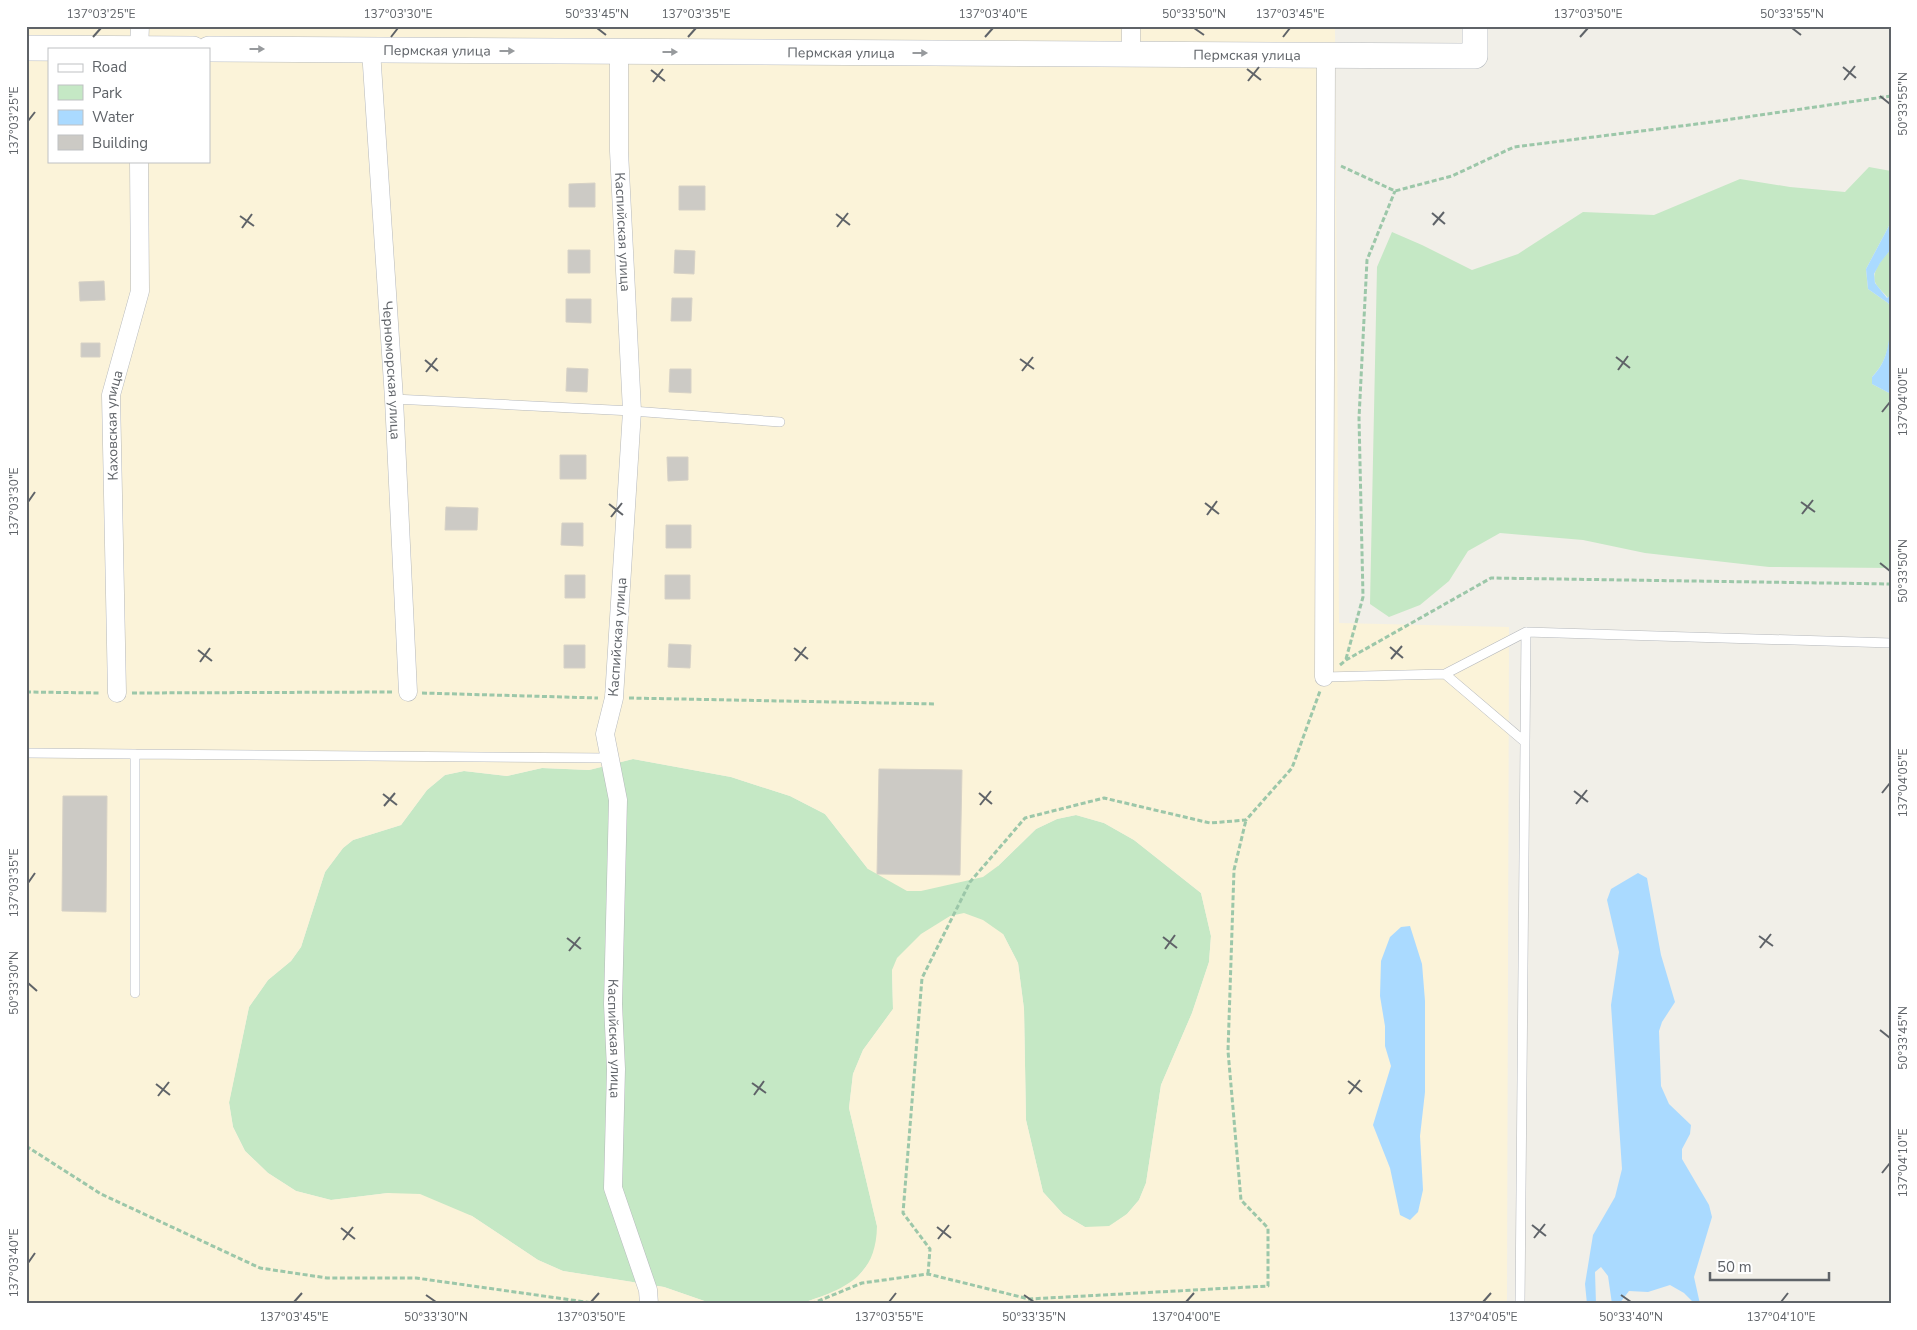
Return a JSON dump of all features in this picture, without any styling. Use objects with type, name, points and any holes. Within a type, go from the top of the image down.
[{"type":"street","points":[[140,26],[140,48]]},
{"type":"street","points":[[1131,26],[1131,54]]},
{"type":"street","name":"Пермская улица","points":[[210,49],[1474,56],[1476,26]]},
{"type":"street","points":[[26,48],[48,48]]},
{"type":"street","name":"Черноморская улица","points":[[371,50],[394,399],[408,692]]},
{"type":"street","name":"Каспийская улица","points":[[619,51],[619,151],[632,411],[614,698],[604,734],[618,800],[613,1004],[616,1069],[613,1188],[648,1290],[649,1304]]},
{"type":"street","points":[[1324,678],[1326,55]]},
{"type":"street","name":"Каховская улица","points":[[117,693],[111,394],[140,291],[140,162]]},
{"type":"lane","points":[[394,399],[632,411],[780,422]]},
{"type":"lane","points":[[1324,678],[1445,674],[1526,632],[1891,643]]},
{"type":"lane","points":[[1520,1304],[1526,632]]},
{"type":"lane","points":[[1445,674],[1525,742]]},
{"type":"lane","points":[[26,753],[609,758]]},
{"type":"lane","points":[[135,754],[135,993]]},
{"type":"path","points":[[1326,159],[1395,191],[1452,176],[1514,147],[1705,123],[1891,96]]},
{"type":"path","points":[[1346,660],[1363,597],[1359,418],[1367,260],[1395,191]]},
{"type":"path","points":[[811,1304],[862,1283],[928,1274],[1029,1299],[1268,1286],[1268,1228],[1241,1200],[1228,1051],[1234,870],[1246,820],[1292,768],[1324,678],[1346,660],[1491,578],[1891,584]]},
{"type":"path","points":[[26,692],[408,692],[936,704]]},
{"type":"path","points":[[928,1274],[930,1249],[903,1213],[922,978],[970,882],[1025,818],[1104,798],[1210,823],[1246,820]]},
{"type":"path","points":[[26,1146],[101,1194],[260,1268],[327,1278],[416,1278],[600,1304]]},
{"type":"green space","points":[[1869,167],[1891,171],[1891,222],[1866,269],[1868,289],[1891,307],[1889,345],[1883,362],[1872,377],[1872,384],[1891,394],[1891,568],[1769,567],[1645,553],[1583,540],[1500,533],[1468,551],[1449,581],[1420,605],[1389,617],[1370,604],[1377,267],[1392,232],[1472,270],[1518,254],[1583,212],[1654,215],[1740,179],[1790,187],[1845,192]]},
{"type":"green space","points":[[1891,249],[1891,295],[1888,298],[1877,286],[1874,278],[1879,264]]},
{"type":"green space","points":[[633,759],[731,777],[790,796],[825,814],[868,869],[998,866],[1036,829],[1057,819],[1076,815],[1104,823],[1134,840],[1201,893],[1211,936],[1209,962],[1192,1013],[1161,1085],[1146,1183],[1139,1200],[1127,1214],[1109,1227],[1085,1227],[1063,1214],[1043,1192],[1026,1120],[1024,1009],[1018,963],[1003,934],[892,970],[893,1009],[863,1050],[853,1074],[849,1108],[877,1226],[877,1243],[872,1259],[856,1279],[837,1291],[800,1304],[713,1304],[664,1287],[563,1271],[538,1260],[472,1216],[388,1193],[331,1200],[296,1191],[268,1173],[245,1151],[233,1127],[229,1102],[249,1007],[268,980],[291,961],[301,947],[325,872],[343,848],[353,840],[401,825],[427,790],[445,775],[464,771],[507,776],[542,768],[589,770]]},
{"type":"sand","points":[[26,26],[1335,26],[1339,623],[1509,627],[1507,1304],[800,1304],[843,1287],[854,1279],[864,1270],[871,1258],[875,1244],[877,1226],[849,1108],[853,1074],[863,1050],[893,1009],[892,970],[897,958],[921,934],[950,916],[964,913],[983,920],[1003,934],[1018,963],[1024,1009],[1026,1120],[1043,1192],[1063,1214],[1085,1227],[1109,1226],[1127,1214],[1139,1200],[1146,1183],[1161,1085],[1192,1013],[1209,962],[1211,936],[1201,893],[1134,840],[1104,823],[1076,815],[1057,819],[1036,829],[998,866],[983,877],[921,891],[907,891],[868,869],[825,814],[790,796],[731,777],[633,759],[589,770],[542,768],[507,776],[464,771],[445,775],[427,790],[401,825],[353,840],[343,848],[325,872],[301,947],[291,961],[268,980],[249,1007],[229,1103],[233,1127],[245,1151],[268,1173],[296,1191],[331,1200],[388,1193],[420,1194],[472,1216],[538,1260],[563,1271],[664,1287],[713,1304],[26,1304]],"holes":[[[1422,964],[1425,1001],[1425,1092],[1420,1136],[1423,1190],[1390,1168],[1373,1125],[1391,1066],[1385,1046],[1385,1026],[1380,996]]]},
{"type":"water","points":[[1891,222],[1891,249],[1874,274],[1875,283],[1887,298],[1891,295],[1891,307],[1868,289],[1866,269]]},
{"type":"water","points":[[1891,326],[1891,394],[1872,384],[1872,377],[1884,360]]},
{"type":"water","points":[[1638,873],[1647,878],[1661,955],[1675,1002],[1662,1022],[1659,1031],[1661,1086],[1669,1104],[1691,1125],[1690,1134],[1682,1149],[1682,1159],[1709,1205],[1712,1217],[1694,1277],[1700,1304],[1695,1304],[1684,1293],[1670,1285],[1648,1292],[1629,1291],[1619,1304],[1612,1304],[1608,1276],[1601,1267],[1595,1272],[1596,1304],[1587,1304],[1585,1284],[1593,1235],[1615,1197],[1622,1169],[1611,1005],[1619,952],[1607,900],[1611,889]]},
{"type":"water","points":[[1410,926],[1422,964],[1425,1001],[1425,1092],[1420,1136],[1423,1190],[1418,1212],[1410,1220],[1400,1215],[1390,1168],[1373,1125],[1391,1066],[1385,1046],[1385,1026],[1380,996],[1381,961],[1390,937],[1401,927]]},
{"type":"building","points":[[595,183],[595,207],[569,207],[569,184]]},
{"type":"building","points":[[679,186],[705,186],[705,210],[679,210]]},
{"type":"building","points":[[568,250],[590,250],[590,273],[568,273]]},
{"type":"building","points":[[675,250],[695,251],[694,274],[674,273]]},
{"type":"building","points":[[104,281],[105,300],[80,301],[79,282]]},
{"type":"building","points":[[672,298],[692,298],[691,321],[671,321]]},
{"type":"building","points":[[566,299],[591,299],[591,323],[566,322]]},
{"type":"building","points":[[81,343],[100,343],[100,357],[81,357]]},
{"type":"building","points":[[567,368],[588,369],[587,392],[566,391]]},
{"type":"building","points":[[670,369],[691,369],[691,393],[669,392]]},
{"type":"building","points":[[560,455],[586,455],[586,479],[560,479]]},
{"type":"building","points":[[667,457],[688,457],[688,480],[668,481]]},
{"type":"building","points":[[446,507],[478,508],[477,530],[445,530]]},
{"type":"building","points":[[562,523],[583,523],[583,546],[561,545]]},
{"type":"building","points":[[666,525],[691,525],[691,548],[666,548]]},
{"type":"building","points":[[565,575],[585,575],[585,598],[565,598]]},
{"type":"building","points":[[665,575],[690,575],[690,599],[665,599]]},
{"type":"building","points":[[669,644],[691,645],[690,668],[668,667]]},
{"type":"building","points":[[564,645],[585,645],[585,668],[564,668]]},
{"type":"building","points":[[879,769],[962,770],[960,875],[877,874]]},
{"type":"building","points":[[63,796],[107,796],[106,912],[62,911]]}]
